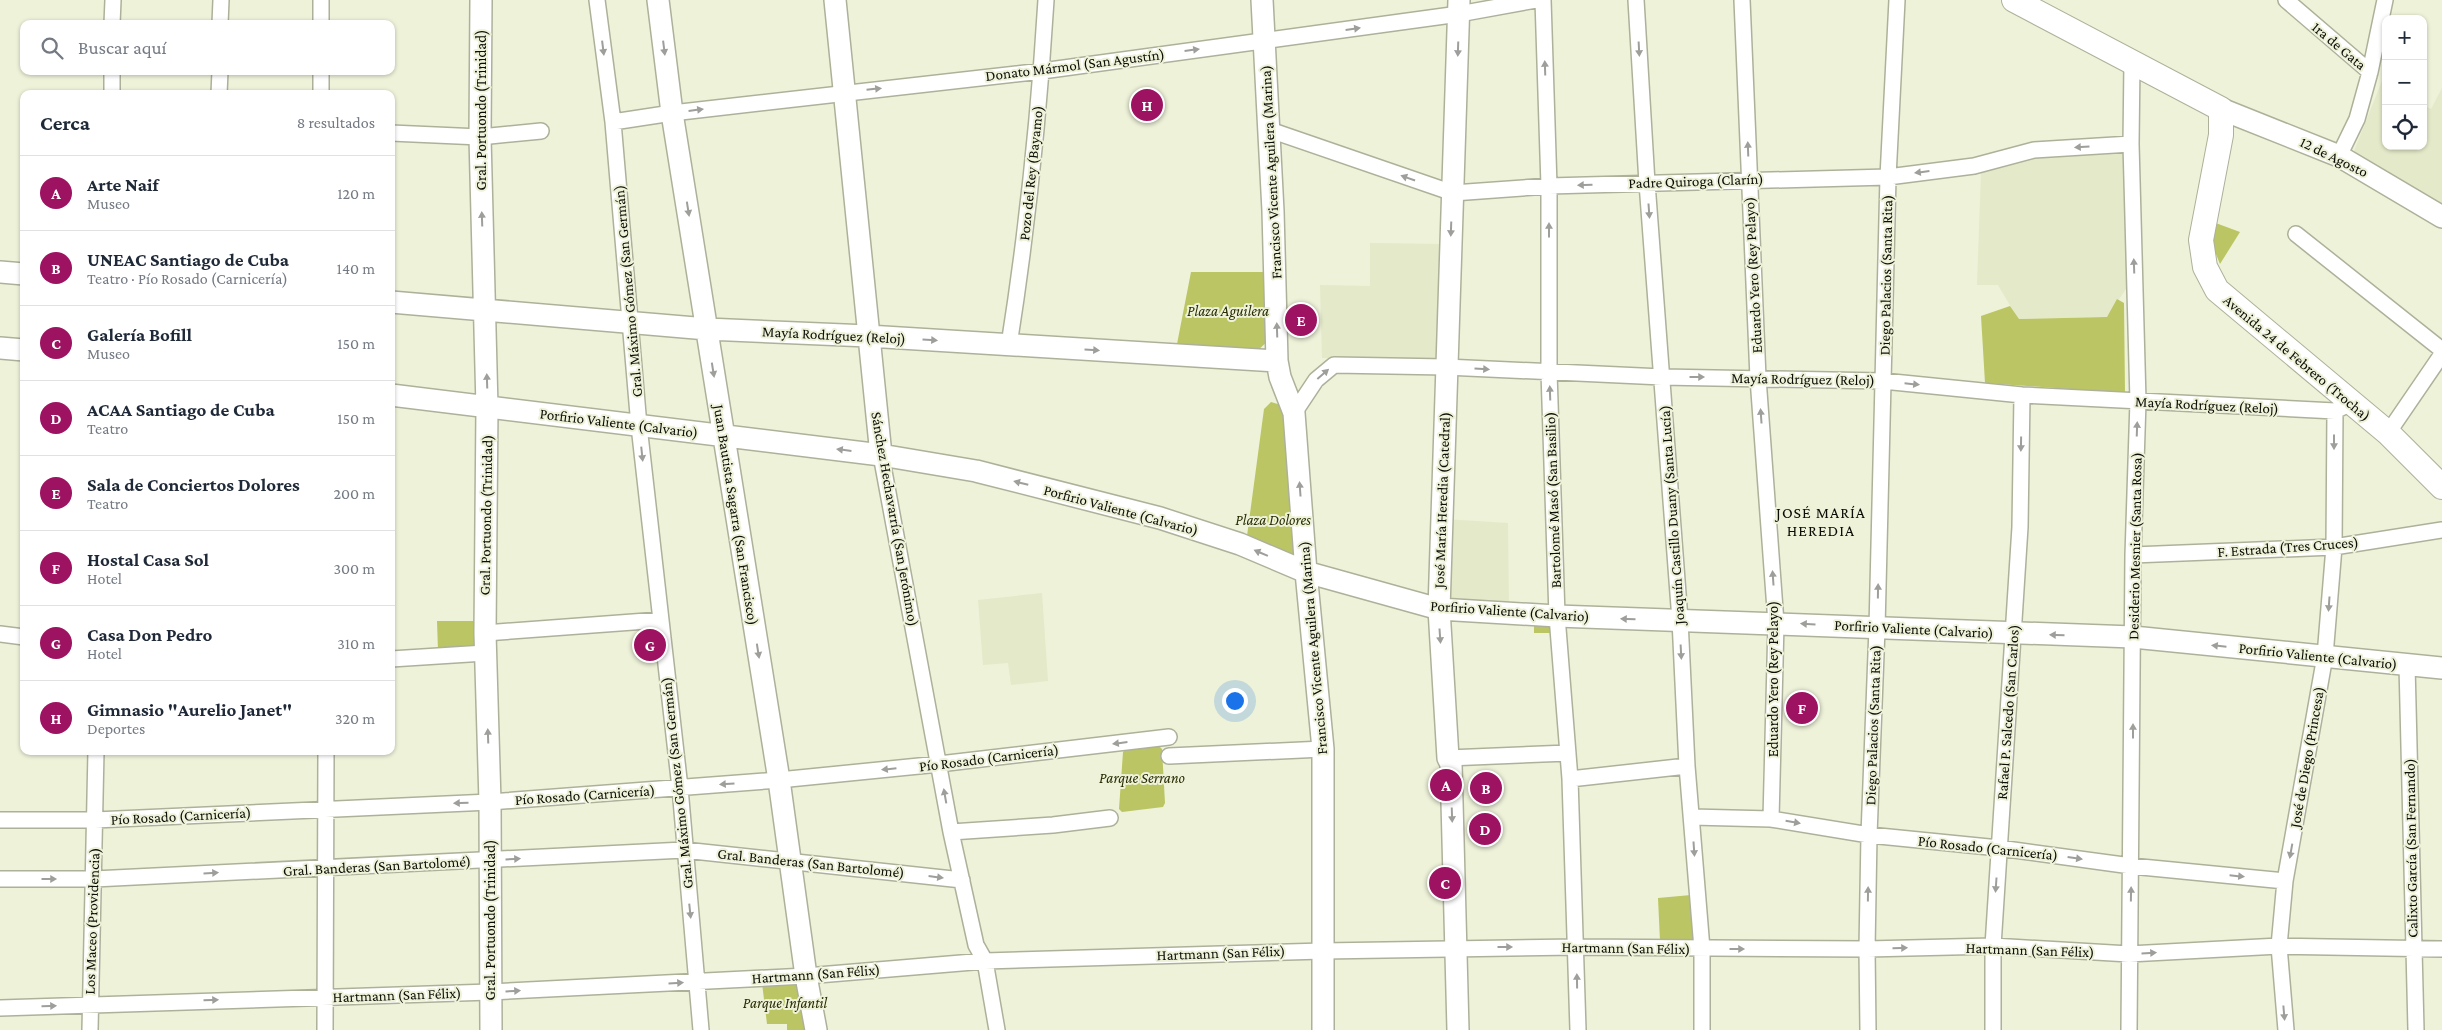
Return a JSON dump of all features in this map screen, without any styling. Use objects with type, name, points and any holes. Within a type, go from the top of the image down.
[{"type":"main road","points":[[2014,0],[2221,108]]},
{"type":"main road","name":"Avenida 24 de Febrero (Trocha)","points":[[2221,108],[2221,136],[2201,240],[2205,267],[2216,290],[2343,407],[2388,433],[2442,487]]},
{"type":"street","points":[[112,20],[113,0]]},
{"type":"street","points":[[220,20],[221,0]]},
{"type":"street","points":[[321,0],[321,20]]},
{"type":"street","name":"Gral. Portuondo (Trinidad)","points":[[481,0],[480,136],[487,407],[485,643],[490,802],[490,992],[492,1030]]},
{"type":"street","name":"Gral. Máximo Gómez (San Germán)","points":[[597,0],[613,122],[630,324],[660,620],[680,788],[701,1030]]},
{"type":"street","name":"Juan Bautista Sagarra (San Francisco)","points":[[658,0],[672,113],[779,780],[806,976],[816,1030]]},
{"type":"street","name":"Sánchez Hechavarría (San Jerónimo)","points":[[835,0],[881,455],[951,832],[976,946],[985,961],[997,1030]]},
{"type":"street","name":"Pozo del Rey (Bayamo)","points":[[1009,345],[1018,289],[1042,70],[1046,0]]},
{"type":"street","name":"Francisco Vicente Aguilera (Marina)","points":[[1262,0],[1270,130],[1277,361],[1280,377],[1294,413],[1306,572],[1323,749],[1323,1030]]},
{"type":"street","name":"Donato Mármol (San Agustín)","points":[[613,122],[672,113],[1042,70],[1264,41],[1459,7],[1536,0]]},
{"type":"street","name":"Bartolomé Masó (San Basilio)","points":[[1543,0],[1549,186],[1549,372],[1557,616],[1570,779],[1578,1030]]},
{"type":"street","name":"Joaquín Castillo Duany (Santa Lucía)","points":[[1636,0],[1647,183],[1680,620],[1687,766],[1702,949],[1702,1030]]},
{"type":"street","name":"Eduardo Yero (Rey Pelayo)","points":[[1742,0],[1758,378],[1776,623],[1771,819]]},
{"type":"street","name":"Diego Palacios (Santa Rita)","points":[[1868,1030],[1869,835],[1877,628],[1888,177],[1897,0]]},
{"type":"street","name":"1ra de Gata","points":[[2286,0],[2370,72]]},
{"type":"street","points":[[2339,156],[2357,119],[2370,72],[2385,0]]},
{"type":"street","name":"José María Heredia (Catedral)","points":[[1458,1030],[1451,764],[1448,758],[1439,609],[1459,7]]},
{"type":"street","name":"Desiderio Mesnier (Santa Rosa)","points":[[2130,1030],[2129,954],[2134,637],[2133,555],[2138,401],[2131,144],[2132,62]]},
{"type":"street","points":[[112,75],[112,90]]},
{"type":"street","points":[[220,75],[220,90]]},
{"type":"street","points":[[321,75],[321,90]]},
{"type":"street","name":"12 de Agosto","points":[[2221,108],[2339,156],[2442,217]]},
{"type":"street","name":"Padre Quiroga (Clarín)","points":[[1270,130],[1453,193],[1549,186],[1749,179],[1888,177],[1974,166],[2034,150],[2131,144]]},
{"type":"street","points":[[395,133],[480,136],[541,131]]},
{"type":"street","points":[[2296,234],[2442,350]]},
{"type":"street","points":[[0,272],[20,274]]},
{"type":"street","name":"Mayía Rodríguez (Reloj)","points":[[395,302],[630,324],[868,336],[1277,361]]},
{"type":"street","points":[[0,348],[20,350]]},
{"type":"street","points":[[2388,433],[2442,354]]},
{"type":"street","name":"Mayía Rodríguez (Reloj)","points":[[1294,413],[1316,380],[1334,365],[1446,367],[1662,377],[1883,381],[2022,395],[2138,401],[2343,407]]},
{"type":"street","name":"Rafael P. Salcedo (San Carlos)","points":[[1994,1030],[1993,946],[2020,527],[2022,395]]},
{"type":"street","name":"Porfirio Valiente (Calvario)","points":[[395,396],[881,455],[976,471],[1160,518],[1240,544],[1306,572],[1439,609],[1557,616],[2134,637],[2442,668]]},
{"type":"street","name":"José de Diego (Princesa)","points":[[2286,1030],[2279,946],[2285,881],[2325,656],[2343,407]]},
{"type":"street","name":"F. Estrada (Tres Cruces)","points":[[2133,555],[2334,547],[2442,530]]},
{"type":"street","points":[[395,658],[485,643],[660,620]]},
{"type":"street","points":[[0,634],[20,636]]},
{"type":"street","name":"Calixto García (San Fernando)","points":[[2407,665],[2416,1030]]},
{"type":"street","name":"Pío Rosado (Carnicería)","points":[[0,820],[95,820],[490,802],[779,780],[939,764],[1168,737]]},
{"type":"street","points":[[1169,756],[1323,749]]},
{"type":"street","points":[[1448,758],[1568,752]]},
{"type":"street","name":"Los Maceo (Providencia)","points":[[90,1030],[96,755]]},
{"type":"street","points":[[325,1030],[326,755]]},
{"type":"street","points":[[1570,779],[1687,766]]},
{"type":"street","name":"Pío Rosado (Carnicería)","points":[[1692,817],[1771,819],[1869,835],[1999,848],[2131,866],[2285,881]]},
{"type":"street","points":[[951,832],[1053,825],[1110,818]]},
{"type":"street","name":"Gral. Banderas (San Bartolomé)","points":[[0,880],[94,879],[684,850],[962,880]]},
{"type":"street","name":"Hartmann (San Félix)","points":[[0,1008],[490,992],[806,976],[985,961],[1323,951],[1576,947],[1867,949],[1993,946],[2129,954],[2279,946],[2442,949]]},
{"type":"shaded area","points":[[2382,81],[2382,150],[2427,150],[2427,107],[2431,109],[2442,88],[2442,209],[2352,156]]},
{"type":"shaded area","points":[[2126,154],[2126,289],[2107,317],[2018,319],[1998,285],[1977,285],[1981,173],[2036,155]]},
{"type":"shaded area","points":[[1370,243],[1441,244],[1439,359],[1322,358],[1320,285],[1370,286]]},
{"type":"shaded area","points":[[1444,519],[1508,523],[1509,611],[1444,606]]},
{"type":"shaded area","points":[[1042,593],[1048,681],[1011,685],[1008,663],[983,665],[978,600]]},
{"type":"green space","points":[[2213,222],[2240,232],[2220,264],[2211,242]]},
{"type":"green space","name":"Plaza Aguilera","points":[[1191,272],[1269,272],[1270,339],[1256,352],[1177,344]]},
{"type":"green space","points":[[2117,299],[2124,303],[2125,393],[1985,383],[1981,316],[2010,306],[2019,319],[2107,317]]},
{"type":"green space","name":"Plaza Dolores","points":[[1271,402],[1281,405],[1288,416],[1298,556],[1247,536],[1264,409]]},
{"type":"green space","points":[[437,621],[479,621],[480,650],[438,651]]},
{"type":"green space","points":[[1534,623],[1554,623],[1555,633],[1534,633]]},
{"type":"green space","name":"Parque Serrano","points":[[1159,746],[1162,749],[1165,803],[1163,807],[1122,812],[1119,809],[1123,752],[1125,750]]},
{"type":"green space","points":[[1691,895],[1695,942],[1660,941],[1658,898]]},
{"type":"green space","name":"Parque Infantil","points":[[802,981],[809,1030],[787,1030],[787,1024],[767,1024],[762,983]]},
{"type":"place","name":"Gimnasio \"Aurelio Janet\"","points":[[1147,105]]},
{"type":"place","name":"Sala de Conciertos Dolores","points":[[1301,320]]},
{"type":"place","name":"Casa Don Pedro","points":[[650,645]]},
{"type":"place","name":"Hostal Casa Sol","points":[[1802,708]]},
{"type":"place","name":"Arte Naif","points":[[1446,785]]},
{"type":"place","name":"UNEAC Santiago de Cuba","points":[[1486,788]]},
{"type":"place","name":"ACAA Santiago de Cuba","points":[[1485,829]]},
{"type":"place","name":"Galería Bofill","points":[[1445,883]]},
{"type":"district","name":"JOSÉ MARÍA HEREDIA","points":[[1821,521]]}]
